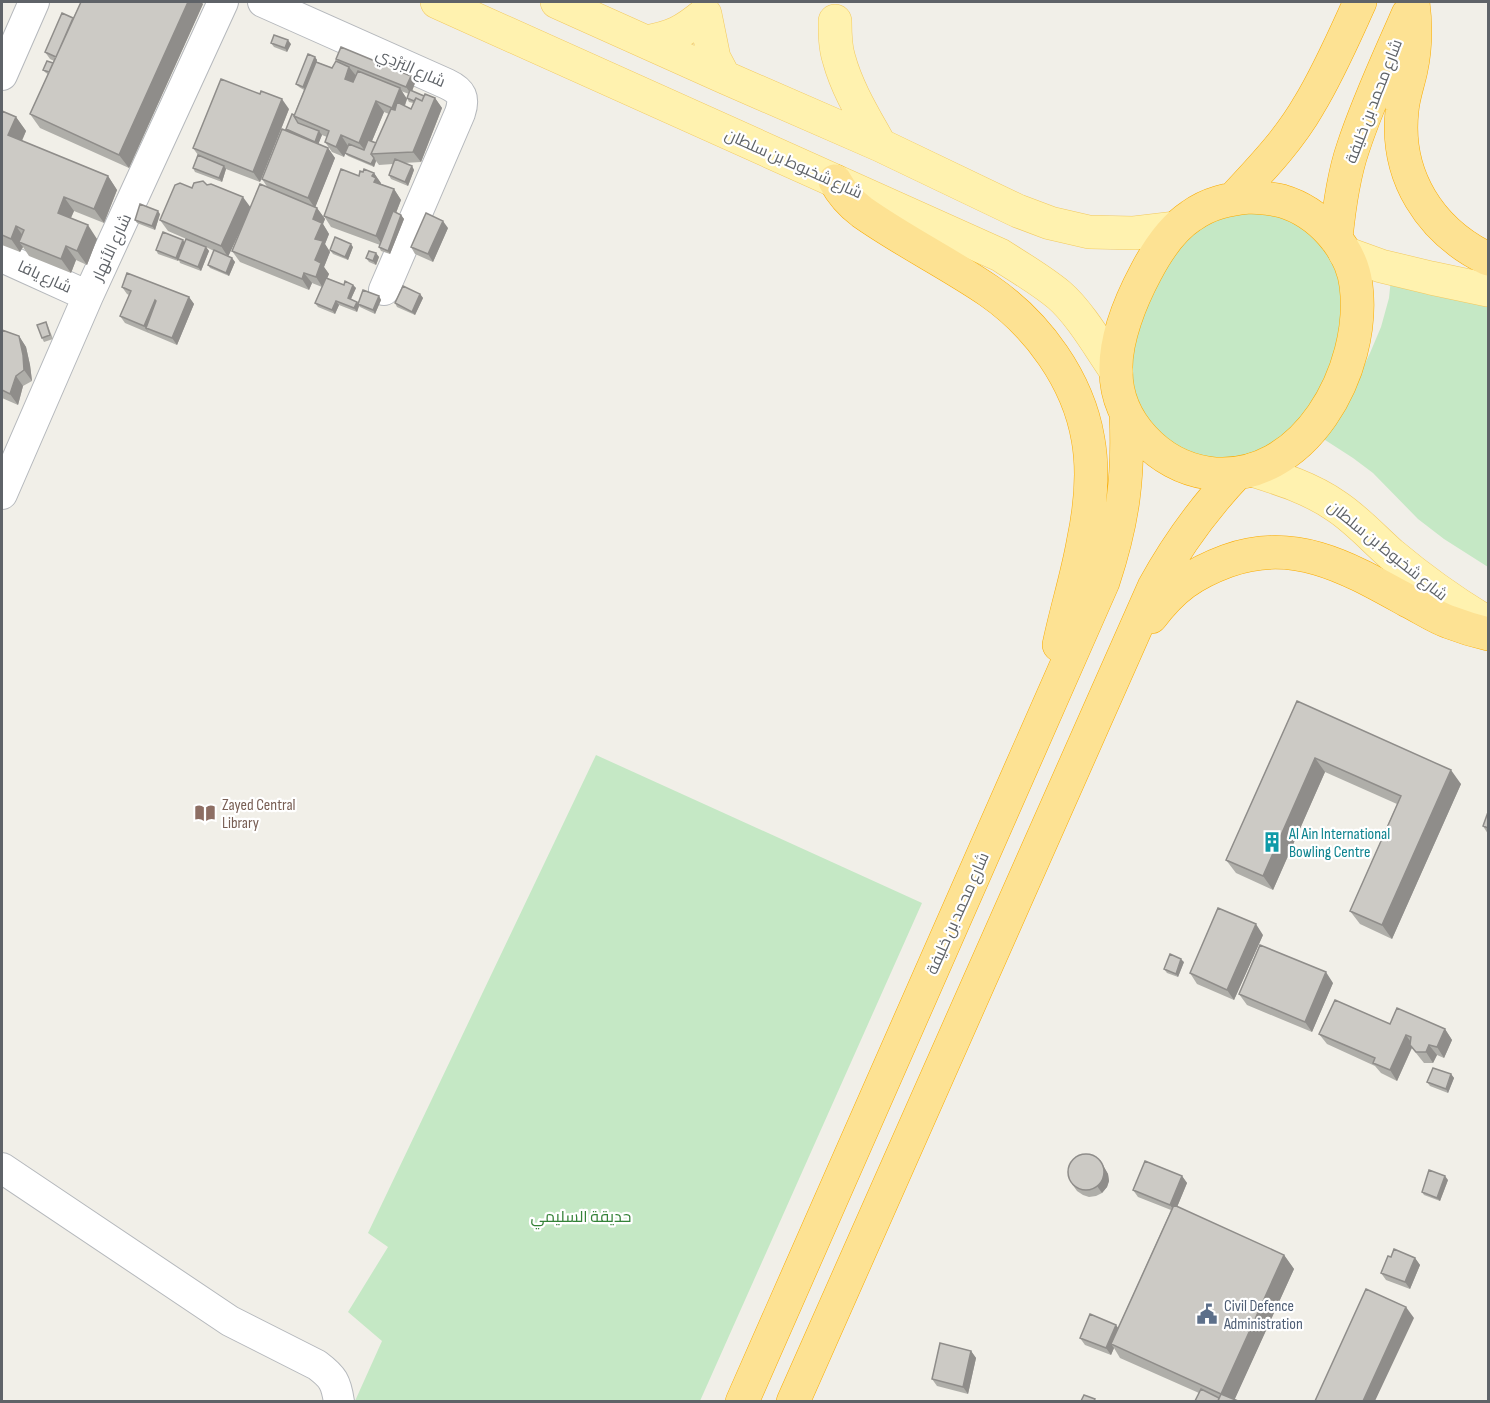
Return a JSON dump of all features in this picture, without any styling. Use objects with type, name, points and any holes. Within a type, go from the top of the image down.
[{"type":"highway","points":[[1234,198],[1268,162],[1308,107],[1332,65],[1360,2]]},
{"type":"highway","points":[[1413,2],[1414,56],[1402,109],[1401,127],[1402,146],[1411,181],[1419,198],[1441,227],[1470,250],[1488,260]]},
{"type":"highway","name":"شارع محمد بن خليفة","points":[[1340,246],[1342,190],[1352,149],[1362,120],[1413,2]]},
{"type":"highway","points":[[835,181],[851,204],[869,217],[989,291],[1011,308],[1031,328],[1059,363],[1079,404],[1088,439],[1089,498],[1084,542],[1059,646],[1053,695]]},
{"type":"highway","points":[[1234,198],[1267,198],[1290,205],[1312,216],[1325,227],[1340,246],[1352,268],[1357,304],[1354,340],[1340,384],[1319,419],[1291,449],[1266,465],[1245,471],[1208,472],[1179,464],[1166,457],[1143,438],[1126,414],[1120,400],[1116,371],[1122,332],[1135,295],[1153,260],[1176,228],[1189,217],[1203,208],[1234,198]]},
{"type":"highway","name":"شارع محمد بن خليفة","points":[[742,1401],[1103,582],[1112,555],[1122,508],[1127,471],[1126,414]]},
{"type":"highway","points":[[793,1401],[1154,587],[1177,546],[1199,515],[1245,471]]},
{"type":"highway","points":[[1124,652],[1163,602],[1189,578],[1237,557],[1265,552],[1293,552],[1322,560],[1368,578],[1448,622],[1488,634]]},
{"type":"main road","name":"شارع شخبوط بن سلطان","points":[[437,2],[1000,255],[1060,296],[1082,321],[1116,371]]},
{"type":"main road","points":[[557,2],[1050,224],[1089,232],[1134,233],[1176,228]]},
{"type":"main road","points":[[646,42],[668,38],[688,28],[705,15],[714,58],[724,77]]},
{"type":"main road","points":[[835,21],[838,57],[845,77],[880,146]]},
{"type":"main road","points":[[1340,246],[1389,268],[1488,290]]},
{"type":"main road","name":"شارع شخبوط بن سلطان","points":[[1245,471],[1283,479],[1337,506],[1418,576],[1446,597],[1488,623]]},
{"type":"street","points":[[2,75],[34,2]]},
{"type":"street","name":"شارع الأنهار","points":[[2,494],[88,296],[223,2]]},
{"type":"street","name":"شارع البَرْدِي","points":[[263,2],[456,88],[462,95],[463,104],[460,113],[384,290]]},
{"type":"street","name":"شارع يافا","points":[[2,257],[88,296]]},
{"type":"street","points":[[2,1168],[230,1321],[317,1365],[330,1375],[337,1388],[339,1401]]},
{"type":"green space","points":[[1232,208],[1283,214],[1326,242],[1347,290],[1338,347],[1323,385],[1304,417],[1262,456],[1198,458],[1170,443],[1150,422],[1135,396],[1131,372],[1142,316],[1156,281],[1187,234]]},
{"type":"green space","points":[[1392,269],[1488,291],[1488,567],[1418,519],[1373,473],[1322,438],[1354,387],[1381,327],[1389,298]]},
{"type":"green space","name":"حديقة السليمي","points":[[596,755],[922,903],[700,1401],[355,1401],[382,1341],[348,1312],[388,1247],[368,1233]]},
{"type":"building","points":[[81,2],[188,2],[119,155],[30,114]]},
{"type":"building","points":[[62,13],[73,18],[56,57],[45,52]]},
{"type":"building","points":[[274,35],[288,40],[285,48],[271,43]]},
{"type":"building","points":[[341,47],[411,76],[406,87],[336,59]]},
{"type":"building","points":[[308,54],[315,57],[303,87],[296,84]]},
{"type":"building","points":[[47,61],[53,63],[49,72],[43,70]]},
{"type":"building","points":[[336,61],[349,67],[345,79],[353,82],[358,71],[400,88],[392,108],[376,101],[359,143],[341,135],[336,147],[325,142],[329,131],[294,116],[316,62],[332,68]]},
{"type":"building","points":[[221,79],[260,94],[261,91],[282,99],[253,172],[193,148]]},
{"type":"building","points":[[410,90],[424,96],[422,101],[407,98]]},
{"type":"building","points":[[425,94],[435,98],[413,152],[371,154],[391,109],[395,110],[397,102],[411,109],[416,98],[422,101]]},
{"type":"building","points":[[2,111],[16,117],[8,135],[108,176],[94,209],[64,197],[58,213],[88,225],[77,251],[66,246],[61,259],[19,242],[24,230],[16,226],[11,239],[2,235]]},
{"type":"building","points":[[292,114],[298,123],[319,131],[315,142],[286,129]]},
{"type":"building","points":[[282,129],[328,148],[308,198],[262,179]]},
{"type":"building","points":[[368,140],[376,143],[371,154],[374,158],[371,164],[345,153],[349,144],[364,150]]},
{"type":"building","points":[[198,155],[224,166],[219,178],[193,168]]},
{"type":"building","points":[[395,159],[412,166],[405,182],[389,175]]},
{"type":"building","points":[[341,169],[359,176],[360,171],[363,172],[364,169],[374,173],[372,176],[376,178],[374,182],[394,189],[376,236],[324,216]]},
{"type":"building","points":[[203,181],[207,185],[211,184],[243,197],[221,246],[160,220],[175,185],[180,183],[192,188],[194,183]]},
{"type":"building","points":[[260,184],[317,208],[313,219],[322,223],[315,239],[323,241],[315,260],[321,263],[316,277],[304,273],[302,279],[232,251]]},
{"type":"building","points":[[140,204],[158,211],[152,226],[135,220]]},
{"type":"building","points":[[393,211],[401,215],[388,251],[379,247]]},
{"type":"building","points":[[426,213],[443,221],[428,254],[411,247]]},
{"type":"building","points":[[163,232],[183,240],[176,258],[156,250]]},
{"type":"building","points":[[335,237],[351,244],[345,257],[330,250]]},
{"type":"building","points":[[186,239],[206,247],[198,267],[178,259]]},
{"type":"building","points":[[214,250],[232,258],[226,273],[208,265]]},
{"type":"building","points":[[369,251],[376,253],[373,261],[366,258]]},
{"type":"building","points":[[127,273],[189,297],[172,338],[146,328],[155,300],[144,326],[120,316],[131,291],[122,287]]},
{"type":"building","points":[[326,278],[344,285],[345,281],[353,285],[348,298],[357,302],[354,308],[336,301],[332,310],[315,303]]},
{"type":"building","points":[[403,286],[420,294],[412,312],[395,303]]},
{"type":"building","points":[[363,290],[379,296],[373,310],[358,304]]},
{"type":"building","points":[[46,322],[50,335],[42,338],[37,325]]},
{"type":"building","points":[[2,330],[19,336],[23,355],[24,370],[16,376],[10,394],[2,390]]},
{"type":"building","name":"Al Ain International Bowling Centre","points":[[1297,701],[1451,770],[1382,925],[1350,911],[1401,796],[1315,758],[1263,876],[1226,860]]},
{"type":"building","points":[[1488,812],[1488,828],[1483,826]]},
{"type":"building","points":[[1218,908],[1256,924],[1227,990],[1190,973]]},
{"type":"building","points":[[1260,945],[1326,972],[1305,1022],[1239,994]]},
{"type":"building","points":[[1170,954],[1181,959],[1176,974],[1164,969]]},
{"type":"building","points":[[1335,1000],[1390,1024],[1397,1008],[1445,1029],[1437,1047],[1429,1045],[1426,1052],[1416,1052],[1410,1045],[1411,1037],[1406,1035],[1390,1070],[1373,1063],[1375,1058],[1319,1034]]},
{"type":"building","points":[[1433,1068],[1451,1074],[1446,1089],[1427,1082]]},
{"type":"building","points":[[1086,1154],[1099,1159],[1104,1172],[1099,1185],[1086,1190],[1073,1185],[1068,1172],[1073,1159]]},
{"type":"building","points":[[1145,1161],[1182,1176],[1170,1205],[1133,1190]]},
{"type":"building","points":[[1429,1170],[1445,1176],[1437,1198],[1422,1192]]},
{"type":"building","name":"Civil Defence Administration","points":[[1174,1205],[1284,1255],[1221,1394],[1111,1344]]},
{"type":"building","points":[[1394,1249],[1415,1258],[1405,1282],[1381,1273],[1388,1256],[1391,1257]]},
{"type":"building","points":[[1366,1289],[1406,1307],[1363,1401],[1315,1401]]},
{"type":"building","points":[[1090,1314],[1116,1325],[1106,1348],[1080,1338]]},
{"type":"building","points":[[940,1343],[971,1351],[963,1387],[932,1379]]},
{"type":"building","points":[[1201,1389],[1219,1398],[1218,1401],[1195,1401]]},
{"type":"building","points":[[1221,1394],[1238,1401],[1218,1401]]},
{"type":"building","points":[[1084,1395],[1095,1399],[1094,1401],[1081,1401]]},
{"type":"place","name":"Zayed Central Library","points":[[205,813]]},
{"type":"place","name":"Al Ain International Bowling Centre","points":[[1272,842]]},
{"type":"place","name":"Civil Defence Administration","points":[[1207,1314]]}]
